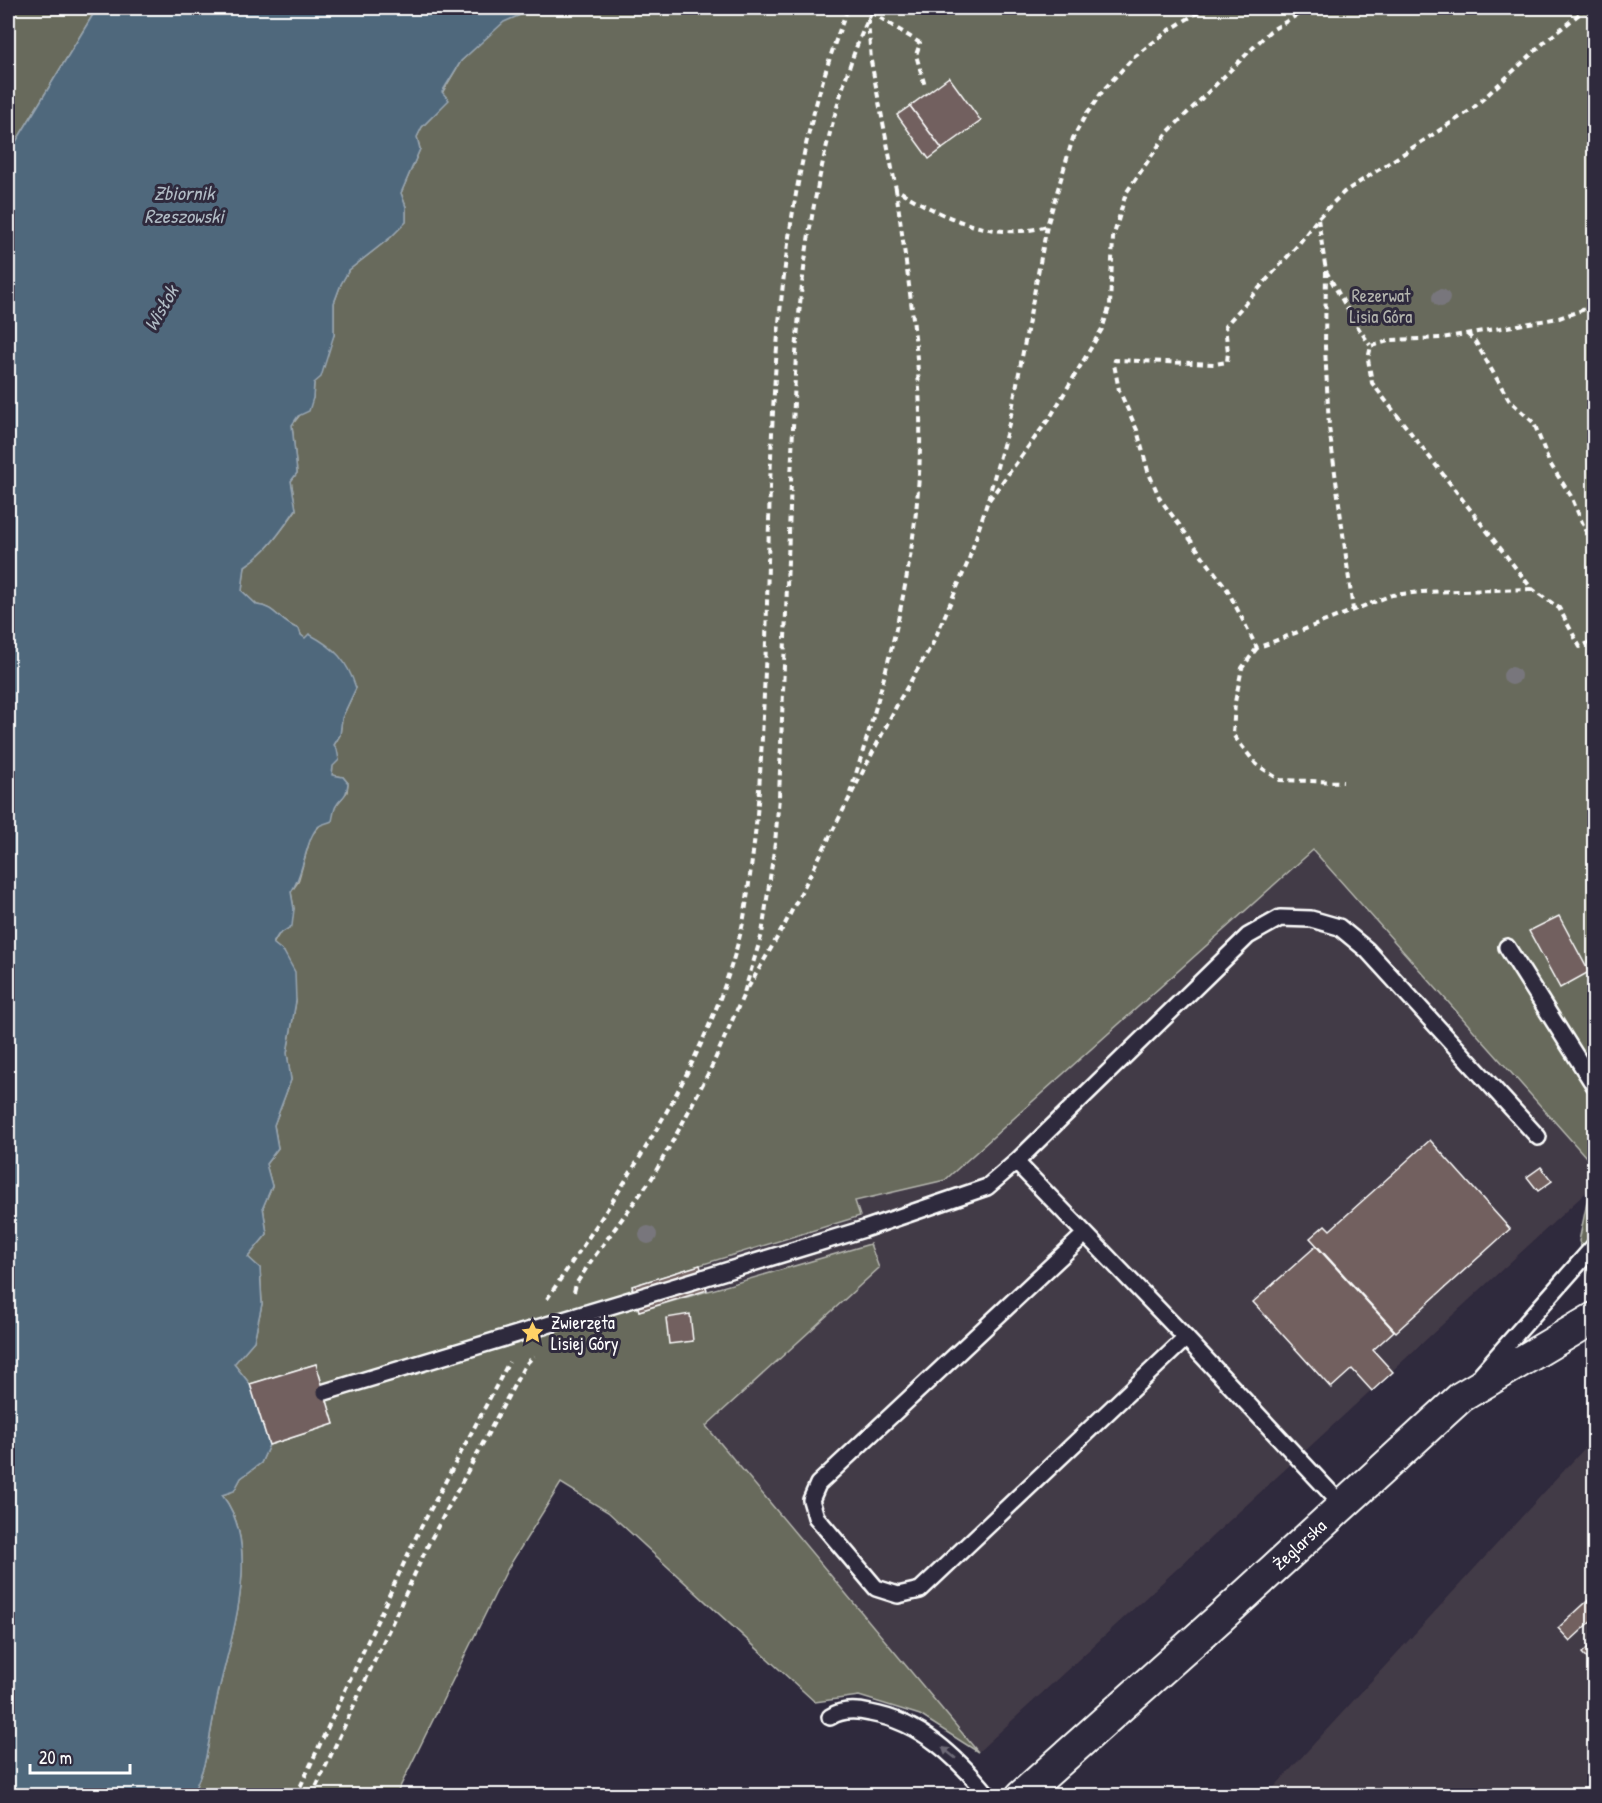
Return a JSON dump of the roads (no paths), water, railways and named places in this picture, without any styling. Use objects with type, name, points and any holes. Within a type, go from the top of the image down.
[{"type":"street","name":"Żeglarska","points":[[1037,1790],[1461,1397],[1594,1318]]},
{"type":"lane","points":[[325,1392],[864,1229],[987,1187],[1016,1162],[1248,936],[1280,918],[1311,919],[1339,927],[1367,950],[1538,1137]]},
{"type":"lane","points":[[1507,947],[1594,1085]]},
{"type":"lane","points":[[1016,1162],[1186,1338],[1342,1506]]},
{"type":"lane","points":[[1085,1234],[818,1484],[811,1500],[816,1517],[876,1588],[898,1595],[920,1590],[1186,1338]]},
{"type":"lane","points":[[1461,1397],[1594,1246]]},
{"type":"lane","points":[[830,1717],[843,1711],[859,1710],[885,1715],[908,1725],[931,1738],[963,1765],[989,1796]]},
{"type":"water","name":"Zbiornik Rzeszowski","points":[[97,8],[531,8],[504,22],[461,61],[442,92],[449,100],[422,127],[417,137],[420,149],[401,193],[406,207],[406,222],[391,237],[349,270],[341,284],[334,303],[334,335],[321,377],[314,383],[309,411],[298,416],[292,425],[297,473],[291,481],[296,509],[267,548],[245,566],[242,591],[257,605],[269,608],[287,623],[299,629],[305,638],[309,634],[326,644],[344,662],[356,688],[342,718],[340,735],[334,745],[339,760],[333,766],[332,775],[343,777],[348,783],[346,792],[335,807],[332,821],[319,826],[311,838],[299,876],[291,892],[294,909],[292,926],[278,935],[273,943],[284,952],[295,972],[296,1001],[287,1053],[291,1080],[274,1125],[278,1148],[266,1164],[272,1186],[263,1207],[267,1234],[248,1257],[260,1268],[262,1304],[254,1341],[234,1364],[250,1384],[269,1445],[261,1463],[241,1478],[234,1491],[222,1495],[234,1516],[240,1540],[242,1566],[240,1593],[205,1761],[192,1795],[8,1795],[8,155]]},
{"type":"place","name":"Zwierzęta Lisiej Góry","points":[[533,1333]]},
{"type":"park label","name":"Rezerwat Lisia Góra","points":[[1381,306]]},
{"type":"water label","name":"Wisłok","points":[[161,308]]}]
